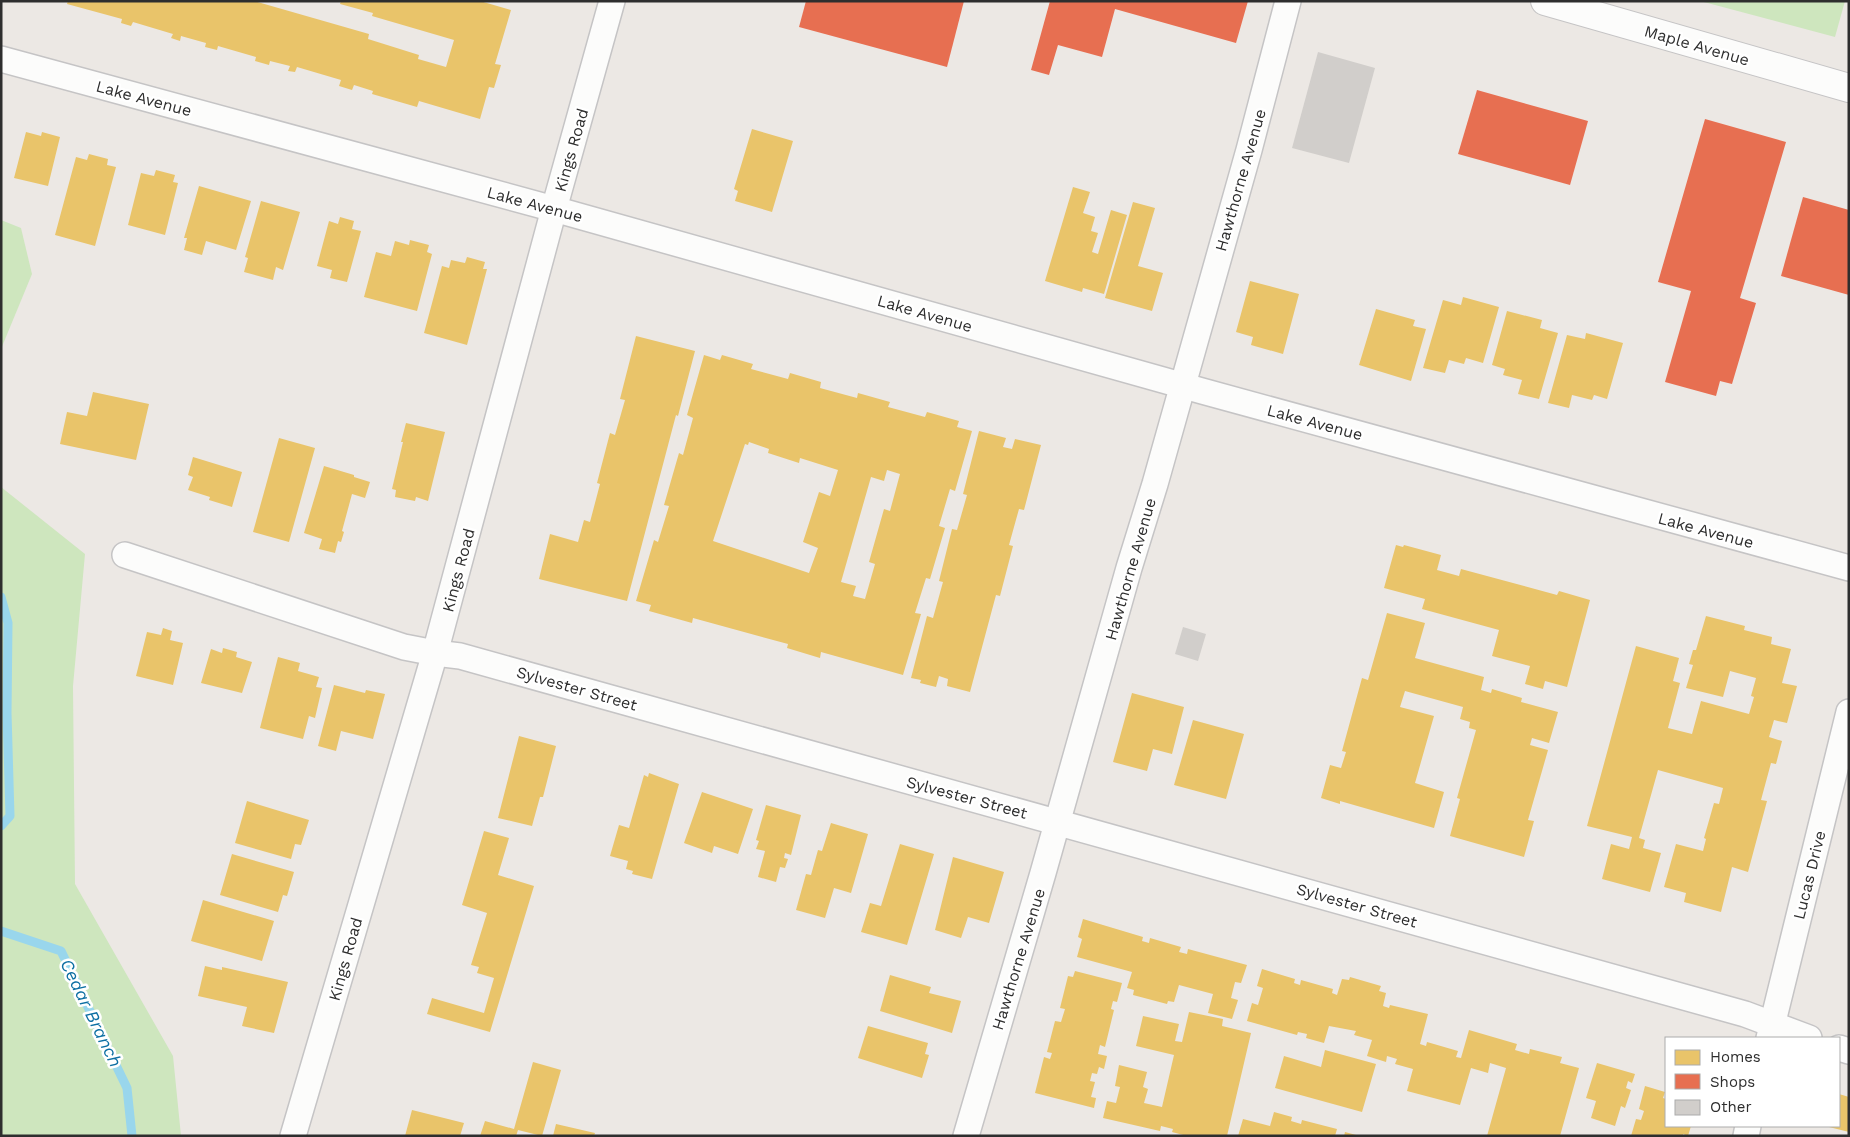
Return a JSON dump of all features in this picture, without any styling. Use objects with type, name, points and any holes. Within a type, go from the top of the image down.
[{"type":"main road","name":"Maple Avenue","points":[[1545,1],[1849,88]]},
{"type":"street","name":"Kings Road","points":[[293,1136],[435,654],[554,208],[612,1]]},
{"type":"street","name":"Hawthorne Avenue","points":[[966,1136],[1058,822],[1249,150],[1288,1]]},
{"type":"street","name":"Lake Avenue","points":[[1,59],[554,208],[1182,385],[1849,568]]},
{"type":"street","name":"Sylvester Street","points":[[126,555],[404,646],[435,654],[460,656],[1058,822],[1745,1014],[1771,1031],[1804,1037]]},
{"type":"street","name":"Lucas Drive","points":[[1771,1031],[1849,712]]},
{"type":"green space","points":[[1700,1],[1845,1],[1835,37]]},
{"type":"green space","points":[[1,220],[21,228],[32,274],[1,349]]},
{"type":"green space","points":[[1,487],[85,554],[73,686],[75,884],[173,1056],[181,1136],[1,1136]]},
{"type":"building: Homes","points":[[68,1],[254,1],[369,34],[368,39],[419,55],[418,59],[446,67],[454,40],[372,16],[373,13],[340,4],[341,1],[480,1],[511,10],[495,64],[501,65],[494,88],[489,87],[480,119],[419,101],[417,107],[372,94],[373,91],[354,85],[352,90],[339,86],[341,80],[297,67],[295,72],[288,71],[290,66],[270,61],[269,65],[255,61],[256,57],[218,46],[217,50],[205,47],[206,43],[181,36],[180,41],[171,38],[173,34],[133,22],[131,26],[121,23],[122,19],[67,4]]},
{"type":"building: Homes","points":[[752,129],[793,141],[772,212],[735,201],[738,191],[734,189]]},
{"type":"building: Homes","points":[[26,132],[41,136],[42,132],[60,137],[48,186],[14,178]]},
{"type":"building: Homes","points":[[89,154],[108,159],[107,165],[116,167],[95,246],[55,235],[76,157],[87,160]]},
{"type":"building: Homes","points":[[156,170],[175,175],[173,182],[178,183],[165,235],[128,225],[141,173],[154,176]]},
{"type":"building: Homes","points":[[199,186],[251,201],[236,250],[206,241],[202,255],[184,250],[187,238],[184,238]]},
{"type":"building: Homes","points":[[1073,187],[1090,192],[1083,213],[1095,217],[1091,231],[1098,233],[1092,252],[1098,254],[1111,210],[1127,215],[1104,294],[1083,288],[1082,292],[1045,281]]},
{"type":"building: Homes","points":[[261,201],[300,212],[283,270],[276,267],[273,280],[244,272],[248,258],[245,257]]},
{"type":"building: Homes","points":[[1133,202],[1155,208],[1138,266],[1163,273],[1152,311],[1105,298]]},
{"type":"building: Homes","points":[[340,217],[354,221],[352,229],[361,231],[347,282],[330,278],[332,270],[317,266],[329,221],[338,224]]},
{"type":"building: Homes","points":[[410,240],[429,245],[427,252],[432,254],[417,311],[364,297],[376,252],[391,256],[395,241],[409,245]]},
{"type":"building: Homes","points":[[467,257],[485,262],[483,269],[487,269],[467,345],[424,333],[442,266],[449,268],[451,260],[465,263]]},
{"type":"building: Homes","points":[[1250,281],[1299,294],[1283,354],[1251,345],[1253,337],[1236,332]]},
{"type":"building: Homes","points":[[1463,297],[1499,307],[1483,363],[1466,358],[1464,364],[1449,360],[1445,373],[1423,368],[1443,300],[1461,305]]},
{"type":"building: Homes","points":[[1376,309],[1415,320],[1413,326],[1426,329],[1411,381],[1359,365]]},
{"type":"building: Homes","points":[[1507,311],[1542,320],[1540,328],[1558,333],[1539,399],[1518,394],[1522,380],[1503,375],[1505,369],[1492,365]]},
{"type":"building: Homes","points":[[1586,333],[1623,343],[1607,399],[1594,395],[1592,400],[1572,395],[1569,408],[1548,403],[1567,335],[1585,339]]},
{"type":"building: Homes","points":[[636,336],[695,351],[678,416],[676,415],[627,601],[539,579],[550,534],[578,542],[584,520],[590,522],[600,484],[597,483],[610,433],[615,435],[625,400],[620,399]]},
{"type":"building: Homes","points":[[704,355],[720,360],[722,355],[753,364],[751,369],[788,379],[790,373],[821,382],[820,388],[857,398],[858,393],[890,402],[888,407],[925,417],[927,412],[959,421],[957,427],[972,431],[955,491],[950,489],[939,526],[945,528],[930,579],[926,578],[915,613],[921,614],[903,675],[821,652],[820,658],[787,648],[788,644],[693,618],[692,623],[649,611],[651,605],[636,601],[654,540],[658,542],[669,506],[664,505],[679,453],[683,455],[693,418],[687,415]],"holes":[[[749,442],[769,449],[768,453],[799,463],[800,458],[838,470],[830,496],[819,492],[803,542],[818,548],[809,573],[713,541],[745,444],[748,445]],[[887,470],[900,474],[890,511],[884,509],[869,562],[875,564],[865,599],[853,596],[856,586],[841,582],[871,477],[884,481]]]},
{"type":"building: Homes","points":[[93,392],[149,404],[136,460],[60,444],[67,412],[87,416]]},
{"type":"building: Homes","points":[[406,423],[445,432],[428,501],[416,497],[415,501],[395,497],[396,490],[392,489]]},
{"type":"building: Homes","points":[[979,431],[1006,438],[1003,447],[1012,449],[1015,439],[1041,445],[1024,510],[1019,509],[1009,545],[1013,546],[1000,596],[996,595],[970,692],[947,686],[948,679],[939,676],[936,687],[920,683],[921,680],[911,678],[927,616],[933,618],[943,582],[939,581],[952,529],[957,530],[967,495],[963,494]]},
{"type":"building: Homes","points":[[279,438],[315,448],[289,542],[253,532]]},
{"type":"building: Homes","points":[[193,457],[242,472],[232,507],[209,500],[210,497],[188,490],[193,477],[188,475]]},
{"type":"building: Homes","points":[[324,466],[370,482],[365,498],[352,494],[342,531],[344,532],[341,542],[338,541],[335,553],[319,549],[322,539],[304,533]]},
{"type":"building: Homes","points":[[1396,545],[1403,547],[1404,545],[1441,555],[1437,570],[1459,576],[1461,569],[1557,595],[1559,591],[1590,600],[1567,687],[1545,681],[1543,689],[1525,684],[1530,666],[1492,656],[1499,630],[1422,609],[1425,599],[1384,588]]},
{"type":"building: Homes","points":[[1387,613],[1425,623],[1415,658],[1484,677],[1481,690],[1491,693],[1492,689],[1522,698],[1521,702],[1558,712],[1549,743],[1532,738],[1530,745],[1548,750],[1528,820],[1534,821],[1524,857],[1450,836],[1460,799],[1457,798],[1476,730],[1469,728],[1470,722],[1460,719],[1463,707],[1405,691],[1400,707],[1434,716],[1415,783],[1444,792],[1434,828],[1340,801],[1340,804],[1321,798],[1330,765],[1341,768],[1346,752],[1342,751],[1362,678],[1368,680]]},
{"type":"building: Homes","points":[[1706,616],[1745,626],[1744,630],[1772,637],[1771,644],[1791,649],[1782,683],[1797,686],[1787,723],[1774,720],[1769,737],[1782,741],[1776,764],[1771,763],[1761,800],[1767,801],[1748,872],[1732,867],[1721,912],[1684,902],[1686,893],[1664,887],[1676,844],[1703,851],[1706,839],[1704,838],[1714,803],[1719,804],[1723,788],[1658,770],[1639,838],[1645,840],[1643,848],[1661,853],[1650,892],[1602,879],[1611,844],[1629,849],[1632,837],[1587,826],[1636,646],[1679,658],[1673,681],[1680,683],[1668,728],[1692,734],[1701,701],[1749,714],[1754,697],[1751,696],[1756,678],[1730,671],[1723,697],[1686,688],[1693,665],[1689,664],[1693,650],[1696,650]]},
{"type":"building: Homes","points":[[163,628],[172,631],[170,640],[183,643],[173,685],[136,676],[147,632],[161,635]]},
{"type":"building: Homes","points":[[223,648],[237,652],[236,657],[252,662],[242,693],[201,683],[211,649],[222,653]]},
{"type":"building: Homes","points":[[278,657],[300,663],[298,671],[319,677],[316,687],[322,688],[315,718],[309,716],[303,739],[260,728]]},
{"type":"building: Homes","points":[[334,685],[365,693],[366,690],[385,694],[373,739],[341,731],[336,751],[318,746]]},
{"type":"building: Homes","points":[[1132,693],[1184,707],[1172,754],[1153,749],[1147,771],[1113,762]]},
{"type":"building: Homes","points":[[1193,720],[1244,734],[1226,799],[1174,785]]},
{"type":"building: Homes","points":[[519,736],[556,746],[543,797],[540,797],[532,826],[498,818]]},
{"type":"building: Homes","points":[[649,773],[679,784],[652,879],[632,874],[633,871],[626,869],[628,861],[610,856],[619,825],[629,828],[644,775],[648,777]]},
{"type":"building: Homes","points":[[702,792],[753,809],[738,854],[714,846],[712,853],[684,843]]},
{"type":"building: Homes","points":[[247,801],[309,820],[301,845],[295,844],[291,859],[235,843]]},
{"type":"building: Homes","points":[[766,805],[801,815],[791,855],[785,853],[784,858],[788,859],[785,868],[780,867],[776,882],[758,877],[765,851],[756,849],[759,841],[756,840]]},
{"type":"building: Homes","points":[[831,823],[868,834],[851,893],[834,888],[825,918],[796,910],[806,874],[811,875],[818,850],[822,851]]},
{"type":"building: Homes","points":[[484,831],[509,838],[498,875],[534,886],[490,1032],[427,1014],[432,998],[484,1013],[494,978],[477,973],[479,967],[471,965],[487,913],[462,905]]},
{"type":"building: Homes","points":[[900,844],[934,854],[907,945],[861,932],[870,903],[881,906]]},
{"type":"building: Homes","points":[[232,854],[294,872],[287,896],[283,895],[278,912],[220,895]]},
{"type":"building: Homes","points":[[953,857],[1004,872],[989,923],[968,917],[961,938],[935,930]]},
{"type":"building: Homes","points":[[203,900],[274,921],[262,961],[191,941]]},
{"type":"building: Homes","points":[[1083,919],[1143,937],[1142,941],[1149,943],[1150,938],[1181,947],[1179,952],[1187,954],[1188,949],[1247,965],[1241,983],[1235,982],[1231,998],[1238,1000],[1232,1019],[1208,1013],[1213,994],[1179,985],[1174,1002],[1168,1001],[1167,1004],[1133,995],[1134,990],[1127,988],[1132,972],[1077,957],[1082,939],[1078,937]]},
{"type":"building: Homes","points":[[205,966],[222,970],[222,967],[288,982],[274,1033],[242,1026],[247,1007],[198,996]]},
{"type":"building: Homes","points":[[1262,969],[1295,979],[1294,983],[1300,985],[1301,980],[1333,989],[1332,993],[1337,995],[1342,979],[1349,980],[1350,977],[1381,986],[1379,991],[1386,993],[1383,1006],[1389,1008],[1390,1005],[1428,1014],[1420,1044],[1426,1046],[1427,1042],[1458,1051],[1456,1057],[1461,1058],[1469,1030],[1517,1044],[1515,1050],[1529,1054],[1530,1049],[1562,1057],[1560,1063],[1579,1068],[1560,1136],[1487,1136],[1506,1068],[1490,1063],[1488,1073],[1471,1068],[1460,1105],[1407,1091],[1413,1069],[1395,1064],[1397,1059],[1387,1056],[1386,1062],[1367,1056],[1372,1040],[1354,1035],[1356,1031],[1329,1026],[1324,1043],[1306,1038],[1307,1034],[1298,1032],[1297,1035],[1247,1021],[1252,1003],[1258,1005],[1263,988],[1257,986]]},
{"type":"building: Homes","points":[[1075,971],[1122,983],[1117,1002],[1113,1001],[1111,1009],[1114,1010],[1105,1047],[1100,1045],[1098,1054],[1107,1056],[1104,1069],[1099,1067],[1097,1074],[1092,1073],[1090,1081],[1095,1082],[1091,1097],[1096,1098],[1094,1108],[1035,1093],[1044,1057],[1050,1059],[1052,1053],[1047,1052],[1055,1021],[1061,1022],[1065,1009],[1060,1008],[1068,976],[1073,977]]},
{"type":"building: Homes","points":[[890,975],[931,987],[929,993],[961,1001],[952,1033],[880,1011]]},
{"type":"building: Homes","points":[[1189,1012],[1223,1019],[1222,1026],[1251,1033],[1227,1136],[1187,1136],[1172,1132],[1173,1129],[1161,1126],[1160,1131],[1103,1118],[1107,1101],[1116,1103],[1120,1087],[1115,1086],[1119,1065],[1147,1072],[1143,1087],[1148,1089],[1144,1103],[1162,1107],[1174,1055],[1136,1046],[1143,1016],[1179,1024],[1175,1041],[1182,1042]]},
{"type":"building: Homes","points":[[868,1026],[928,1043],[925,1054],[929,1055],[922,1078],[858,1058]]},
{"type":"building: Homes","points":[[1325,1050],[1376,1064],[1362,1112],[1275,1088],[1284,1056],[1321,1067]]},
{"type":"building: Homes","points":[[533,1062],[561,1070],[542,1136],[518,1130],[516,1136],[480,1136],[485,1121],[514,1129]]},
{"type":"building: Homes","points":[[1597,1063],[1635,1074],[1632,1083],[1628,1081],[1626,1088],[1631,1090],[1625,1108],[1621,1106],[1615,1126],[1591,1118],[1596,1101],[1586,1098]]},
{"type":"building: Homes","points":[[1645,1086],[1665,1092],[1663,1098],[1665,1099],[1665,1127],[1691,1127],[1688,1136],[1683,1134],[1683,1136],[1631,1136],[1636,1119],[1641,1120],[1644,1111],[1639,1109]]},
{"type":"building: Homes","points":[[1840,1094],[1849,1097],[1849,1132],[1829,1127],[1840,1127]]},
{"type":"building: Homes","points":[[412,1110],[464,1123],[460,1136],[405,1136]]},
{"type":"building: Homes","points":[[1274,1112],[1292,1117],[1291,1121],[1301,1124],[1302,1120],[1337,1129],[1335,1136],[1238,1136],[1243,1119],[1270,1126]]},
{"type":"building: Homes","points":[[556,1124],[595,1133],[594,1136],[553,1136]]},
{"type":"building: Homes","points":[[1345,1132],[1356,1135],[1356,1136],[1344,1136]]},
{"type":"building: Shops","points":[[806,1],[964,1],[947,67],[799,27]]},
{"type":"building: Shops","points":[[1050,1],[1248,1],[1236,43],[1115,9],[1102,57],[1058,45],[1049,75],[1031,70]]},
{"type":"building: Shops","points":[[1477,90],[1588,121],[1570,185],[1458,154]]},
{"type":"building: Shops","points":[[1705,119],[1786,142],[1740,298],[1756,303],[1732,384],[1720,381],[1716,396],[1665,382],[1691,291],[1658,282]]},
{"type":"building: Shops","points":[[1803,197],[1849,210],[1849,295],[1781,276]]},
{"type":"building: Other","points":[[1318,52],[1375,68],[1349,163],[1292,148]]},
{"type":"building: Other","points":[[1183,627],[1206,634],[1198,661],[1175,654]]},
{"type":"waterway","name":"Cedar Branch","points":[[1,597],[8,623],[7,713],[10,816],[1,826]]},
{"type":"waterway","name":"Cedar Branch","points":[[1,931],[61,951],[127,1088],[132,1136]]}]
